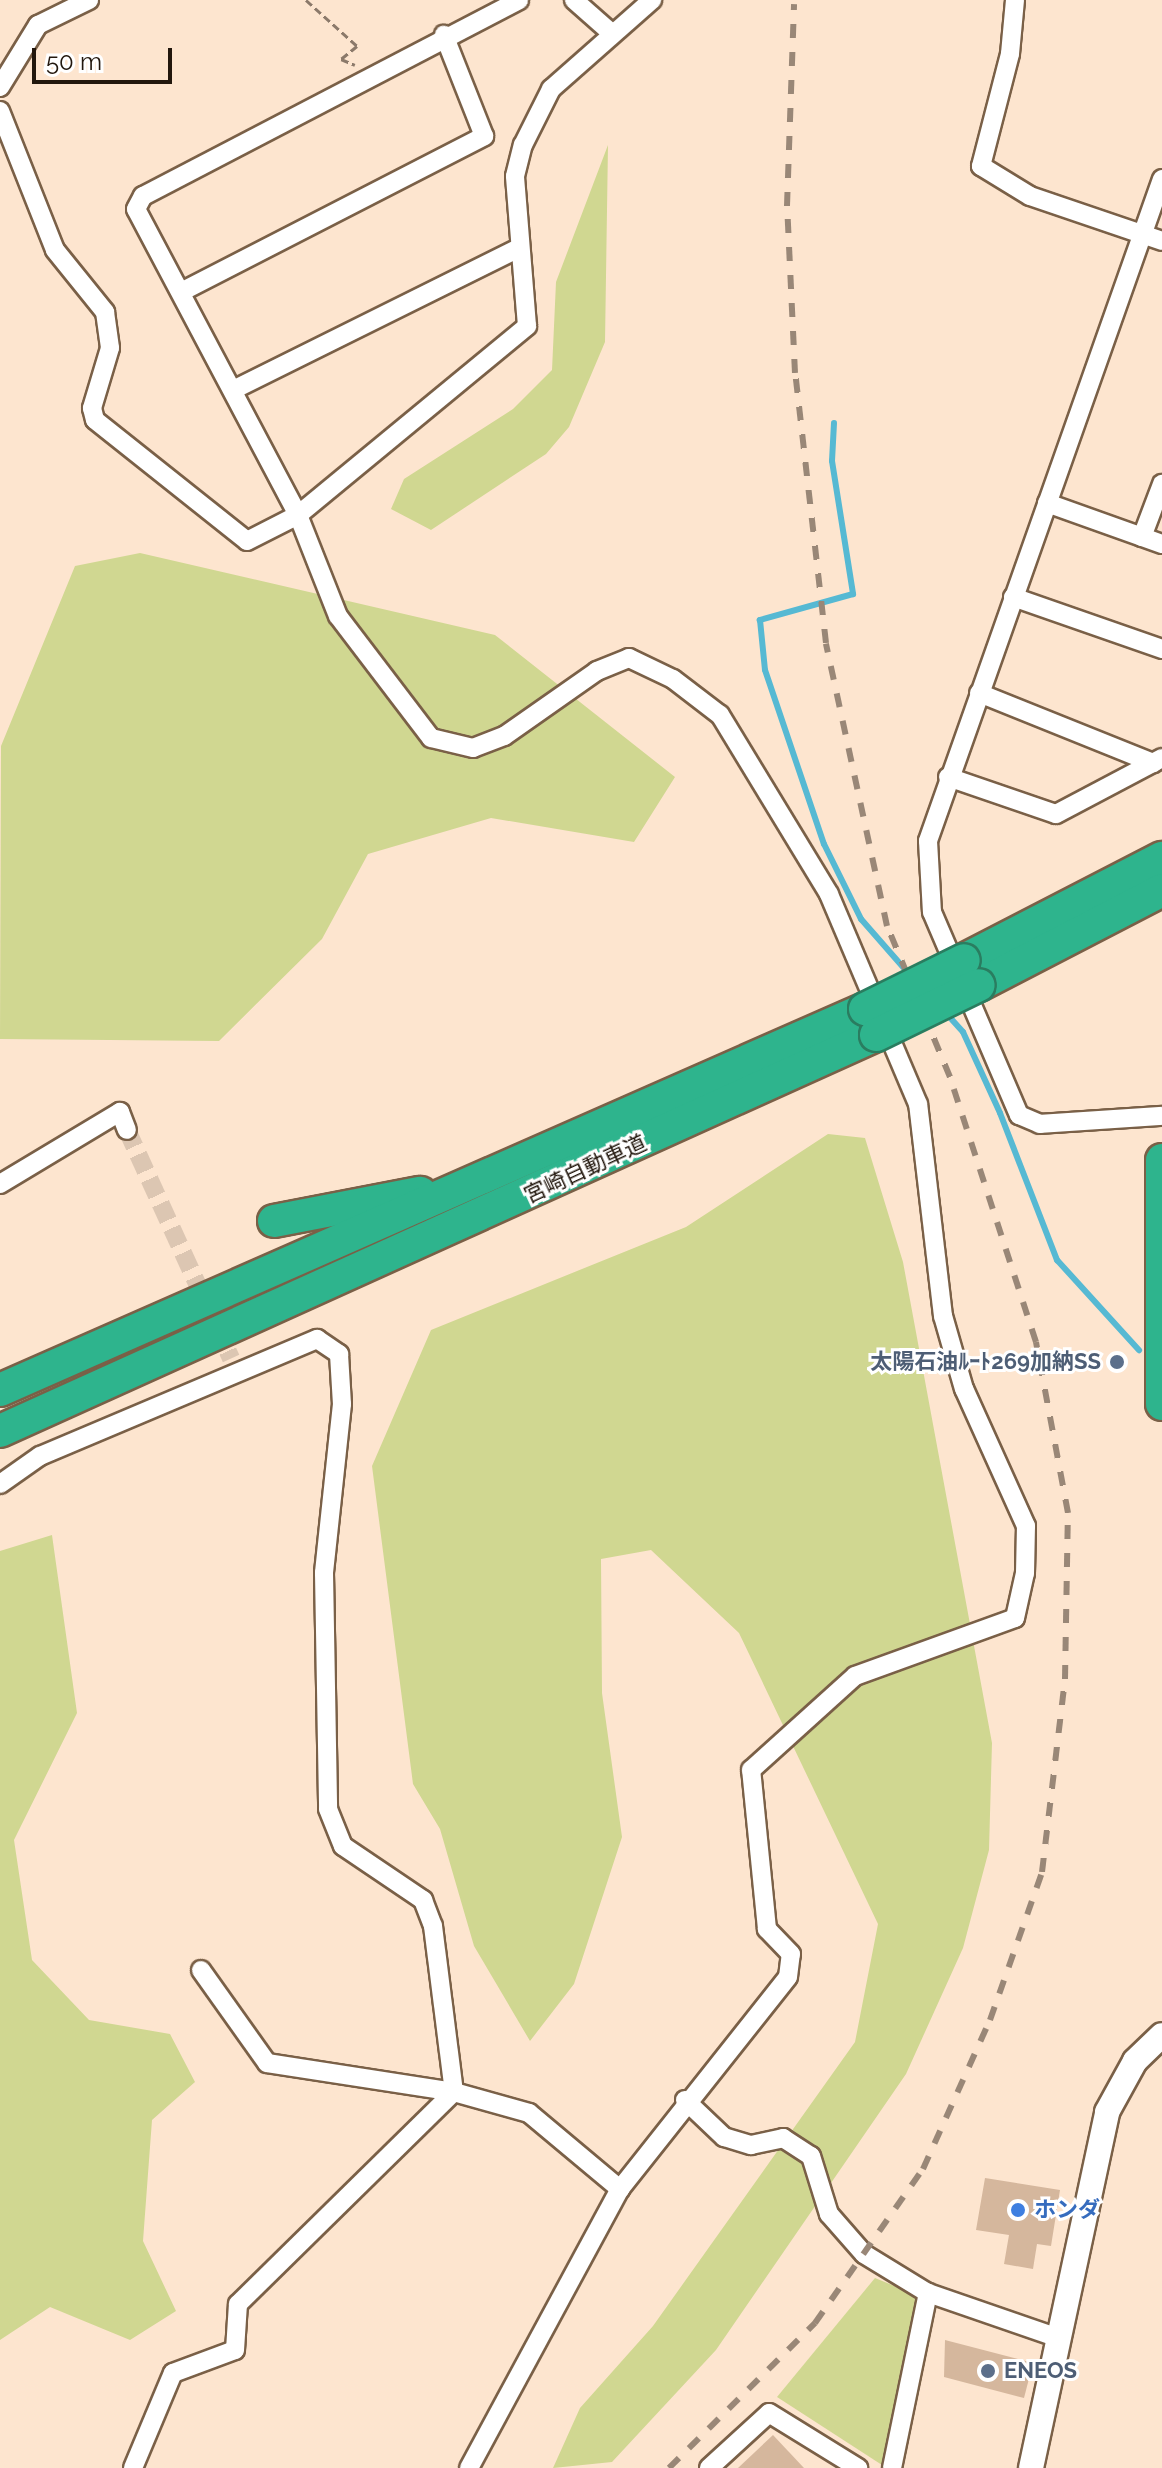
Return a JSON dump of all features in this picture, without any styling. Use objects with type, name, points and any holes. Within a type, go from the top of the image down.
[{"type":"highway","name":"宮崎自動車道","points":[[972,972],[1162,858]]},
{"type":"highway","name":"宮崎自動車道","points":[[0,1431],[972,972],[1162,890]]},
{"type":"highway","name":"宮崎自動車道","points":[[0,1390],[474,1183],[870,1022]]},
{"type":"highway","points":[[1162,1160],[1162,1404]]},
{"type":"highway","points":[[274,1221],[474,1183]]},
{"type":"street","points":[[0,87],[38,25],[89,0]]},
{"type":"street","points":[[469,2468],[620,2189],[685,2100],[788,1977],[791,1954],[767,1929],[751,1770],[855,1676],[1015,1618],[1026,1526],[964,1389],[943,1316],[918,1104],[829,894],[720,715],[629,658],[597,671],[504,736],[473,748],[431,738],[338,616],[298,515],[136,209],[143,196],[444,35],[519,0]]},
{"type":"street","points":[[574,0],[609,31]]},
{"type":"street","points":[[0,111],[55,250],[105,312],[110,348],[92,408],[95,420],[236,537],[247,541],[298,515],[527,326],[515,176],[523,145],[551,89],[609,31],[642,15],[652,0]]},
{"type":"street","points":[[1015,0],[1010,54],[981,166],[1030,196],[1162,241]]},
{"type":"street","points":[[181,292],[484,136],[444,35]]},
{"type":"street","points":[[1162,179],[948,777],[928,841],[932,912],[1001,1087],[1019,1115],[1040,1124],[1162,1116]]},
{"type":"street","points":[[233,390],[519,248]]},
{"type":"street","points":[[1142,537],[1162,484]]},
{"type":"street","points":[[1047,503],[1162,544]]},
{"type":"street","points":[[1013,597],[1162,649]]},
{"type":"street","points":[[979,693],[1158,760]]},
{"type":"street","points":[[948,777],[1056,814],[1158,760]]},
{"type":"street","points":[[0,1184],[120,1112],[127,1130]]},
{"type":"street","points":[[0,1484],[40,1456],[234,1366],[317,1339],[339,1354],[342,1404],[324,1573],[328,1809],[343,1846],[423,1900],[433,1926],[454,2092]]},
{"type":"street","points":[[201,1970],[267,2063],[454,2092],[529,2113],[620,2189]]},
{"type":"street","points":[[1031,2468],[1107,2112],[1135,2061],[1162,2035]]},
{"type":"street","points":[[133,2468],[173,2373],[235,2350],[238,2304],[454,2092]]},
{"type":"street","points":[[685,2100],[724,2137],[751,2145],[783,2138],[811,2156],[829,2214],[864,2254],[928,2293],[1059,2338]]},
{"type":"street","points":[[892,2468],[928,2293]]},
{"type":"street","points":[[709,2468],[769,2413],[858,2468]]},
{"type":"path","points":[[306,0],[357,46],[341,59],[348,62]]},
{"type":"green space","points":[[608,145],[605,342],[569,427],[546,454],[431,530],[391,509],[404,479],[513,409],[552,370],[556,282]]},
{"type":"green space","points":[[140,553],[495,635],[675,777],[634,842],[491,818],[368,854],[322,939],[219,1041],[0,1039],[1,746],[75,566]]},
{"type":"green space","points":[[828,1134],[865,1138],[903,1262],[992,1743],[989,1850],[963,1948],[906,2074],[716,2350],[612,2462],[553,2468],[580,2408],[653,2326],[855,2042],[878,1924],[739,1633],[651,1550],[601,1559],[602,1693],[622,1837],[574,1984],[530,2041],[474,1946],[440,1829],[413,1784],[372,1466],[431,1330],[686,1227]]},
{"type":"green space","points":[[52,1535],[77,1713],[14,1840],[32,1960],[89,2020],[170,2034],[195,2082],[152,2120],[143,2241],[176,2311],[130,2340],[50,2307],[0,2340],[0,1551]]},
{"type":"green space","points":[[875,2278],[919,2296],[882,2465],[777,2397]]},
{"type":"building","name":"ホンダ","points":[[985,2178],[1060,2190],[1051,2246],[1037,2244],[1033,2269],[1004,2264],[1009,2235],[976,2230]]},
{"type":"building","name":"ENEOS","points":[[945,2340],[1033,2363],[1024,2398],[944,2377]]},
{"type":"building","points":[[773,2435],[804,2468],[738,2468]]},
{"type":"waterway","points":[[834,423],[832,461],[853,594],[760,620],[765,670],[824,844],[861,919],[910,975]]},
{"type":"waterway","points":[[945,1012],[963,1032],[1000,1113],[1057,1260],[1139,1350]]},
{"type":"tunnel","points":[[127,1130],[231,1358]]},
{"type":"railway","points":[[669,2468],[815,2323],[923,2169],[990,2020],[1042,1872],[1065,1679],[1068,1513],[1036,1342],[950,1077],[887,926],[826,643],[795,373],[787,206],[794,4]]},
{"type":"place","name":"太陽石油ﾙｰﾄ269加納SS","points":[[1117,1362]]},
{"type":"place","name":"ホンダ","points":[[1018,2210]]},
{"type":"place","name":"ENEOS","points":[[988,2371]]}]
